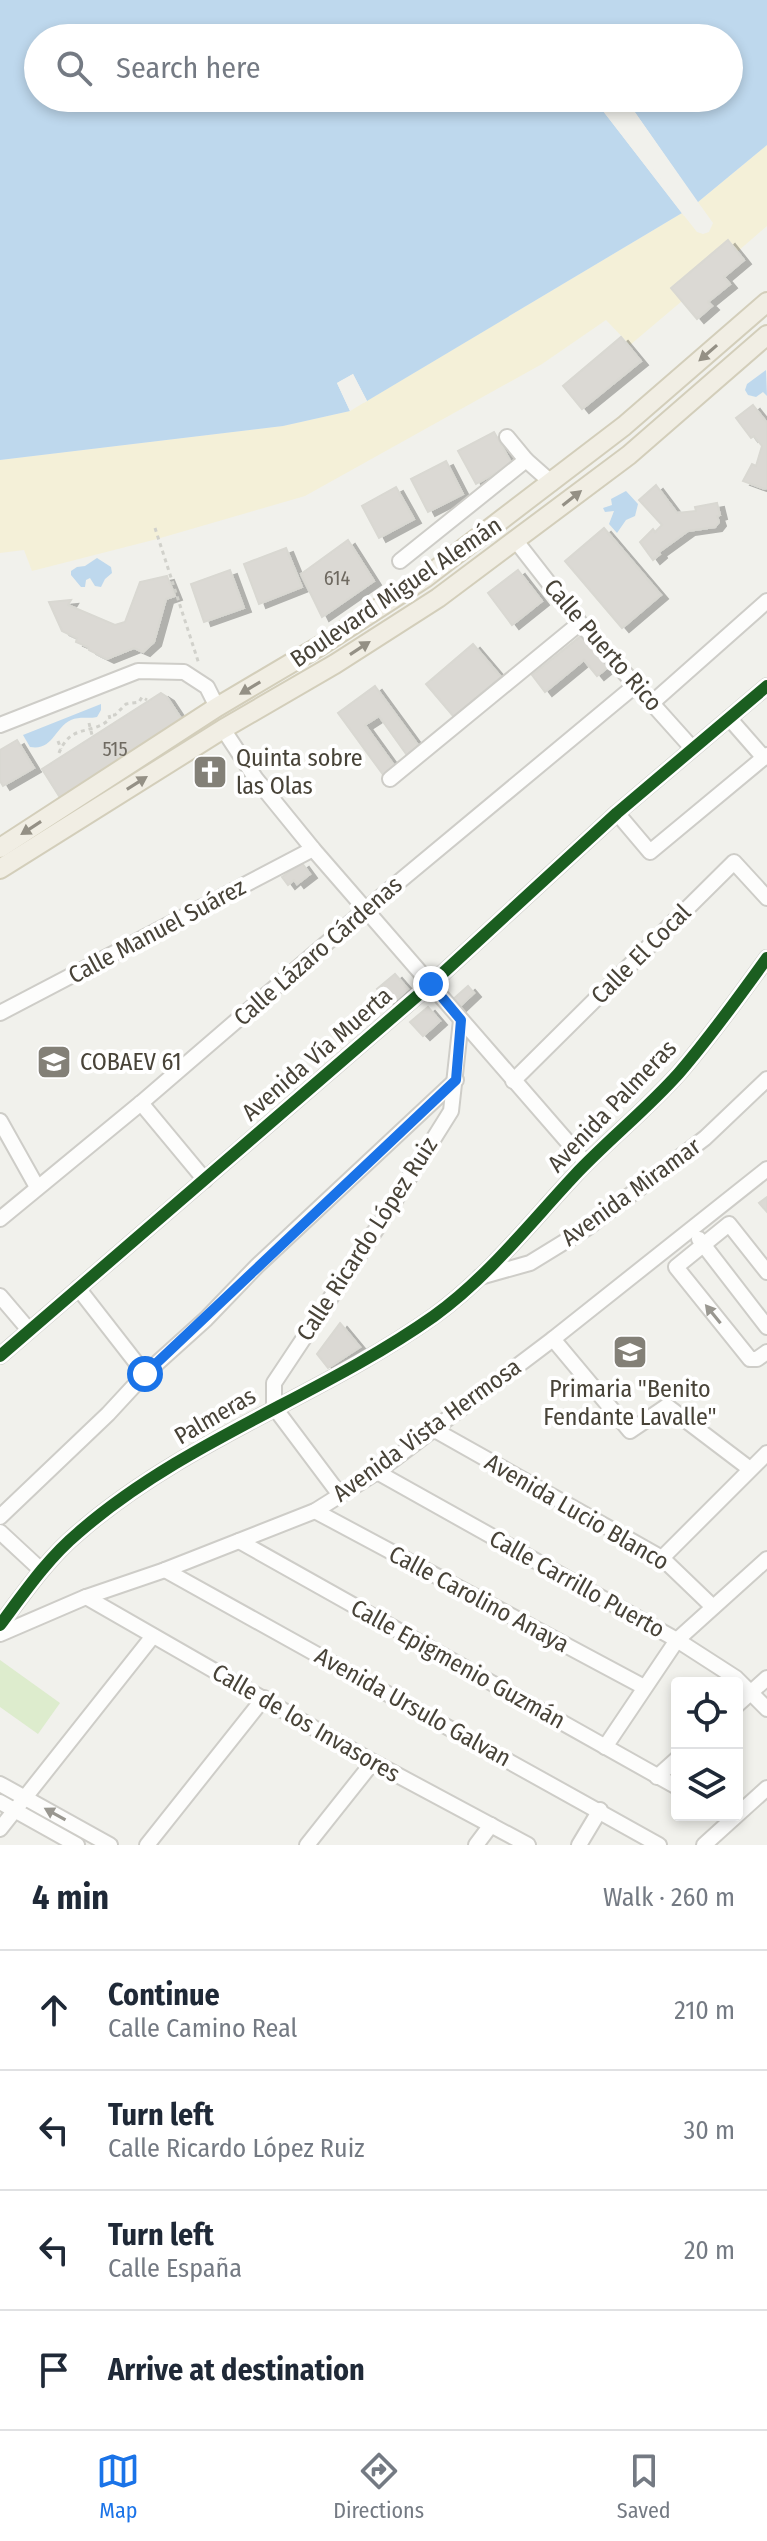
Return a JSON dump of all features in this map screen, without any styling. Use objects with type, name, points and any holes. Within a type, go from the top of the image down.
[{"type":"main road","name":"Boulevard Miguel Alemán","points":[[0,848],[217,707],[320,646],[425,578],[624,426],[767,302]]},
{"type":"main road","name":"Boulevard Miguel Alemán","points":[[0,869],[438,598],[629,455],[767,335]]},
{"type":"street","points":[[507,437],[526,460],[552,483]]},
{"type":"street","points":[[400,561],[526,460]]},
{"type":"street","name":"Calle Puerto Rico","points":[[516,541],[580,623],[692,748]]},
{"type":"street","points":[[653,702],[767,601]]},
{"type":"street","points":[[390,779],[580,623]]},
{"type":"street","points":[[0,725],[138,671],[184,672],[207,687],[217,707]]},
{"type":"street","name":"Calle Lázaro Cárdenas","points":[[0,1219],[637,684]]},
{"type":"street","name":"Avenida Vía Muerta","points":[[0,1356],[431,984],[617,813],[767,686]]},
{"type":"street","points":[[617,813],[650,852],[765,756],[729,718]]},
{"type":"street","points":[[223,729],[256,779],[313,849],[586,1163]]},
{"type":"street","name":"Calle Manuel Suárez","points":[[0,1013],[313,849]]},
{"type":"street","name":"Calle El Cocal","points":[[513,1081],[734,862],[767,898]]},
{"type":"street","name":"Avenida Palmeras","points":[[479,1278],[586,1163],[678,1074],[767,958]]},
{"type":"street","name":"Calle Ricardo López Ruiz","points":[[274,1407],[274,1383],[451,1111],[461,1020]]},
{"type":"street","name":"Avenida Miramar","points":[[479,1278],[530,1263],[587,1228],[705,1138],[767,1079]]},
{"type":"street","points":[[0,1517],[108,1414],[145,1374],[456,1080]]},
{"type":"street","points":[[141,1103],[205,1180]]},
{"type":"street","points":[[0,1121],[37,1187]]},
{"type":"street","name":"Avenida Vista Hermosa","points":[[0,1634],[86,1597],[165,1570],[315,1511],[377,1472],[553,1339],[767,1169]]},
{"type":"street","points":[[767,1272],[729,1224],[676,1267],[750,1359],[757,1359],[767,1352]]},
{"type":"street","points":[[692,1229],[767,1327]]},
{"type":"street","name":"Palmeras","points":[[0,1625],[41,1570],[76,1534],[114,1504],[274,1407],[381,1351],[436,1314],[479,1278]]},
{"type":"street","points":[[78,1288],[145,1374]]},
{"type":"street","points":[[0,1296],[29,1330]]},
{"type":"street","points":[[553,1339],[630,1431],[667,1406],[750,1469]]},
{"type":"street","points":[[274,1407],[340,1495]]},
{"type":"street","name":"Avenida Lucio Blanco","points":[[433,1429],[662,1558],[713,1607]]},
{"type":"street","points":[[662,1558],[767,1453]]},
{"type":"street","name":"Calle Carrillo Puerto","points":[[377,1472],[677,1640],[736,1678],[767,1709]]},
{"type":"street","name":"Calle Carolino Anaya","points":[[315,1511],[644,1687]]},
{"type":"street","points":[[0,1532],[41,1570]]},
{"type":"street","name":"Calle Epigmenio Guzmán","points":[[239,1541],[671,1784]]},
{"type":"street","points":[[605,1747],[677,1640],[767,1559]]},
{"type":"street","name":"Avenida Ursulo Galvan","points":[[165,1570],[659,1845]]},
{"type":"street","name":"Calle de los Invasores","points":[[86,1597],[373,1762],[528,1845]]},
{"type":"street","points":[[0,1829],[153,1636]]},
{"type":"street","points":[[743,1699],[767,1678]]},
{"type":"street","points":[[147,1845],[264,1698]]},
{"type":"street","points":[[307,1845],[373,1762]]},
{"type":"street","points":[[657,1777],[671,1764]]},
{"type":"street","points":[[0,1784],[110,1845]]},
{"type":"street","points":[[743,1807],[767,1788]]},
{"type":"street","points":[[0,1802],[77,1845]]},
{"type":"street","points":[[579,1845],[600,1810]]},
{"type":"street","points":[[711,1843],[728,1821]]},
{"type":"street","points":[[476,1845],[491,1825]]},
{"type":"path","points":[[155,528],[207,687]]},
{"type":"path","points":[[58,741],[60,751],[73,733],[90,725],[102,725],[126,704],[139,702],[142,697],[147,700]]},
{"type":"path","points":[[90,725],[92,735]]},
{"type":"green space","points":[[0,1660],[60,1703],[38,1734],[0,1707]]},
{"type":"sand","points":[[767,145],[767,226],[737,252],[727,241],[671,287],[682,301],[630,345],[606,320],[542,364],[305,496],[32,571],[24,550],[0,553],[0,460],[283,426],[350,411],[682,213],[697,232],[709,232],[713,223],[698,202]]},
{"type":"water","points":[[0,0],[767,0],[767,145],[698,202],[635,112],[743,112],[743,24],[24,24],[24,112],[604,112],[682,213],[367,401],[353,374],[337,383],[350,411],[283,426],[0,460]]},
{"type":"water","points":[[766,370],[767,396],[763,392],[756,397],[748,395],[745,390],[747,384]]},
{"type":"water","points":[[626,491],[638,504],[635,516],[626,520],[617,533],[609,524],[614,511],[605,512],[603,508],[612,505],[611,499]]},
{"type":"water","points":[[97,558],[111,567],[112,573],[101,587],[95,586],[90,578],[86,580],[85,587],[81,587],[71,571]]},
{"type":"water","points":[[101,704],[97,717],[71,720],[44,746],[30,747],[23,735]]},
{"type":"pier","points":[[604,112],[609,112],[685,210],[684,216]]},
{"type":"pier","points":[[631,112],[635,112],[700,206],[695,205]]},
{"type":"pier","points":[[353,374],[367,401],[364,403],[352,380],[342,385],[353,409],[350,411],[337,383]]},
{"type":"building","points":[[728,240],[744,260],[724,277],[730,284],[708,302],[712,306],[697,319],[671,288]]},
{"type":"building","points":[[621,337],[641,361],[582,409],[563,386]]},
{"type":"building","points":[[753,405],[767,423],[765,489],[743,481],[752,464],[756,466],[762,446],[754,436],[751,438],[736,418]]},
{"type":"building","points":[[494,432],[512,464],[476,484],[458,451]]},
{"type":"building","points":[[446,461],[463,494],[428,512],[411,479]]},
{"type":"building","points":[[656,485],[677,513],[696,511],[695,507],[717,503],[720,515],[715,527],[688,531],[653,560],[640,542],[662,525],[639,500]]},
{"type":"building","points":[[396,487],[414,519],[379,538],[362,506]]},
{"type":"building","points":[[604,528],[661,595],[622,628],[565,561]]},
{"type":"building","points":[[348,540],[374,581],[322,617],[301,574]]},
{"type":"building","points":[[286,548],[302,587],[259,604],[244,564]]},
{"type":"building","points":[[230,570],[244,608],[204,622],[191,584]]},
{"type":"building","points":[[518,570],[542,601],[512,625],[488,593]]},
{"type":"building","points":[[167,576],[175,596],[166,599],[154,642],[143,652],[134,648],[107,659],[89,650],[76,642],[77,638],[62,631],[49,602],[71,600],[68,605],[115,625],[125,622],[140,582]]},
{"type":"building","points":[[582,635],[608,667],[597,676],[584,660],[545,692],[532,675]]},
{"type":"building","points":[[473,644],[501,677],[454,717],[426,684]]},
{"type":"building","points":[[375,686],[421,749],[409,758],[379,716],[365,725],[396,768],[384,776],[338,713]]},
{"type":"building","points":[[161,693],[167,697],[188,729],[66,807],[42,769]]},
{"type":"building","points":[[17,740],[34,768],[3,786],[0,781],[0,750]]},
{"type":"building","points":[[302,863],[310,874],[297,884],[294,880],[288,885],[282,877]]},
{"type":"building","points":[[395,974],[408,989],[390,1005],[377,989]]},
{"type":"building","points":[[468,986],[474,993],[458,1008],[451,1001]]},
{"type":"building","points":[[428,1007],[440,1021],[423,1036],[410,1022]]},
{"type":"building","points":[[767,1197],[767,1212],[759,1203]]},
{"type":"building","points":[[340,1323],[360,1347],[328,1368],[317,1354]]},
{"type":"cycle path","points":[[0,1356],[431,984],[617,813],[767,686]]},
{"type":"cycle path","points":[[0,1625],[56,1554],[119,1501],[207,1445],[391,1345],[454,1301],[679,1073],[767,958]]},
{"type":"place","name":"Quinta sobre las Olas","points":[[210,772]]},
{"type":"place","name":"COBAEV 61","points":[[54,1062]]},
{"type":"place","name":"Primaria \"Benito Fendante Lavalle\"","points":[[630,1352]]},
{"type":"route","points":[[145,1374],[456,1080],[461,1020],[431,984]]}]
